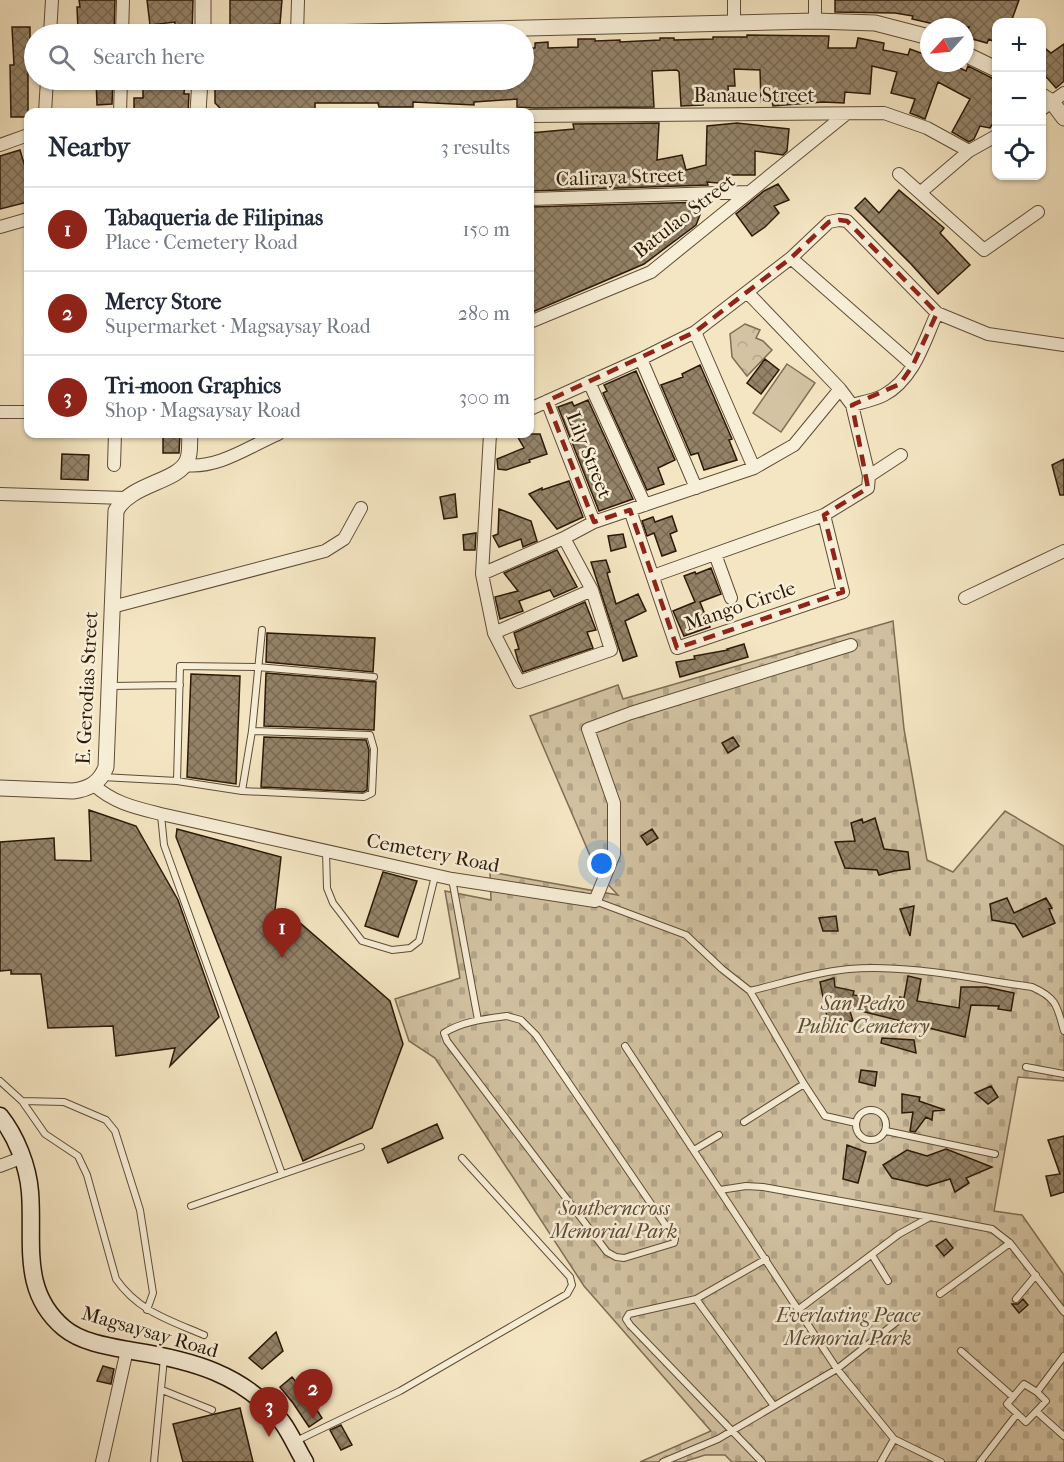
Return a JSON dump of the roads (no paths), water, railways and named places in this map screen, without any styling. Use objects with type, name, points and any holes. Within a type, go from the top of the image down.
[{"type":"main road","name":"Magsaysay Road","points":[[0,1116],[12,1135],[30,1192],[31,1263],[40,1296],[50,1313],[75,1336],[127,1350],[195,1364],[224,1375],[248,1388],[283,1424],[304,1462]]},
{"type":"street","points":[[51,24],[52,0]]},
{"type":"street","points":[[122,24],[123,0]]},
{"type":"street","points":[[202,24],[203,0]]},
{"type":"street","points":[[297,24],[298,0]]},
{"type":"street","points":[[734,0],[734,24]]},
{"type":"street","points":[[815,0],[815,21]]},
{"type":"street","points":[[534,29],[815,21],[875,22],[920,35]]},
{"type":"street","points":[[974,58],[992,67]]},
{"type":"street","points":[[45,108],[46,90]]},
{"type":"street","points":[[120,108],[121,90]]},
{"type":"street","points":[[198,108],[199,90]]},
{"type":"street","points":[[1050,100],[1064,118]]},
{"type":"street","name":"Banaue Street","points":[[534,116],[884,113],[927,128],[969,152]]},
{"type":"street","name":"Batulao Street","points":[[534,320],[651,272],[846,114]]},
{"type":"street","points":[[0,145],[24,136]]},
{"type":"street","points":[[921,192],[969,152],[992,138]]},
{"type":"street","points":[[899,174],[984,250],[1038,212]]},
{"type":"street","name":"Caliraya Street","points":[[534,199],[749,192]]},
{"type":"street","points":[[0,226],[24,220]]},
{"type":"street","points":[[534,407],[695,332],[791,258],[829,222],[839,220],[847,221],[937,313],[988,334],[1064,345]]},
{"type":"street","points":[[791,258],[913,365]]},
{"type":"street","points":[[653,576],[824,515],[868,488],[869,476],[852,405],[840,389],[747,292]]},
{"type":"street","points":[[852,405],[883,396],[900,384],[913,365],[937,313]]},
{"type":"street","points":[[695,332],[754,468]]},
{"type":"street","points":[[641,359],[696,488]]},
{"type":"street","points":[[589,382],[645,505]]},
{"type":"street","points":[[482,574],[564,538],[594,522],[754,468],[794,445],[840,389]]},
{"type":"street","name":"Lily Street","points":[[547,401],[594,522]]},
{"type":"street","points":[[0,412],[24,412]]},
{"type":"street","points":[[114,465],[115,438]]},
{"type":"street","points":[[0,494],[125,498],[185,465],[189,455],[190,438]]},
{"type":"street","points":[[185,465],[201,467],[214,464],[269,438]]},
{"type":"street","points":[[490,438],[482,574],[495,633],[519,682],[610,650],[592,590],[564,538]]},
{"type":"street","points":[[869,476],[901,455]]},
{"type":"street","name":"E. Gerodias Street","points":[[0,788],[84,790],[98,781],[106,767],[114,522],[116,511],[125,498]]},
{"type":"street","points":[[112,607],[325,551],[344,539],[361,508]]},
{"type":"street","name":"Mango Circle","points":[[630,510],[677,648],[843,592],[824,515]]},
{"type":"street","points":[[965,598],[1064,551]]},
{"type":"street","points":[[714,554],[731,598]]},
{"type":"street","points":[[495,633],[592,590]]},
{"type":"street","points":[[595,901],[614,854],[614,803],[588,729],[631,712],[851,645]]},
{"type":"street","name":"Cemetery Road","points":[[98,781],[112,799],[161,814],[435,876],[595,901]]},
{"type":"street","points":[[0,1166],[21,1158]]},
{"type":"street","points":[[102,1462],[127,1350]]},
{"type":"lane","points":[[242,791],[252,731],[262,630]]},
{"type":"lane","points":[[177,781],[180,666],[257,667],[374,677]]},
{"type":"lane","points":[[109,686],[180,685]]},
{"type":"lane","points":[[98,781],[177,781],[242,791],[352,798],[364,797],[372,793],[374,749],[370,735],[252,731]]},
{"type":"lane","points":[[161,814],[164,845],[282,1174]]},
{"type":"lane","points":[[326,851],[327,888],[333,903],[362,941],[392,950],[410,948],[419,941],[435,876]]},
{"type":"lane","points":[[452,879],[478,1020]]},
{"type":"lane","points":[[595,901],[686,935],[722,969],[750,991],[825,1116],[856,1123]]},
{"type":"lane","points":[[750,991],[810,975],[848,969],[889,968],[1032,987],[1047,993],[1054,1001],[1064,1031]]},
{"type":"lane","points":[[507,1016],[521,1020],[536,1035],[675,1239],[674,1243],[624,1258],[607,1252],[447,1041],[444,1033],[478,1020],[507,1016]]},
{"type":"lane","points":[[625,1046],[837,1369],[894,1439],[941,1462]]},
{"type":"lane","points":[[1026,1067],[1064,1074]]},
{"type":"lane","points":[[0,1081],[22,1101],[45,1134],[78,1156],[87,1175],[116,1279],[125,1293],[147,1310],[204,1335]]},
{"type":"lane","points":[[744,1122],[804,1084]]},
{"type":"lane","points":[[22,1101],[64,1102],[106,1120],[115,1131],[140,1210],[153,1293],[147,1310]]},
{"type":"lane","points":[[875,1110],[884,1116],[886,1131],[880,1138],[866,1139],[858,1133],[856,1123],[865,1111],[875,1110]]},
{"type":"lane","points":[[886,1131],[995,1154]]},
{"type":"lane","points":[[693,1150],[719,1135]]},
{"type":"lane","points":[[191,1206],[361,1147]]},
{"type":"lane","points":[[293,1442],[400,1391],[567,1294],[572,1285],[570,1276],[462,1158]]},
{"type":"lane","points":[[720,1190],[746,1186],[763,1187],[992,1229],[1010,1243],[1064,1312]]},
{"type":"lane","points":[[799,1310],[899,1234],[930,1217]]},
{"type":"lane","points":[[940,1294],[1010,1243]]},
{"type":"lane","points":[[872,1255],[888,1281]]},
{"type":"lane","points":[[762,1462],[626,1319],[629,1314],[696,1299],[766,1259]]},
{"type":"lane","points":[[1016,1299],[1036,1275]]},
{"type":"lane","points":[[696,1299],[774,1406]]},
{"type":"lane","points":[[663,1462],[718,1439],[837,1369],[904,1317]]},
{"type":"lane","points":[[961,1351],[1012,1396]]},
{"type":"lane","points":[[154,1462],[164,1356]]},
{"type":"lane","points":[[1037,1392],[1064,1356]]},
{"type":"lane","points":[[1024,1384],[1037,1392],[1046,1401],[1026,1422],[1007,1404],[1024,1384]]},
{"type":"lane","points":[[162,1390],[212,1410]]},
{"type":"lane","points":[[1037,1412],[1064,1436]]},
{"type":"lane","points":[[980,1462],[1017,1414]]},
{"type":"lane","points":[[881,1462],[894,1439]]},
{"type":"place","name":"Tabaqueria de Filipinas","points":[[282,958]]},
{"type":"place","name":"Mercy Store","points":[[313,1419]]},
{"type":"place","name":"Tri-moon Graphics","points":[[269,1437]]},
{"type":"park label","name":"San Pedro Public Cemetery","points":[[863,1014]]},
{"type":"park label","name":"Southerncross Memorial Park","points":[[614,1220]]},
{"type":"park label","name":"Everlasting Peace Memorial Park","points":[[848,1326]]}]
